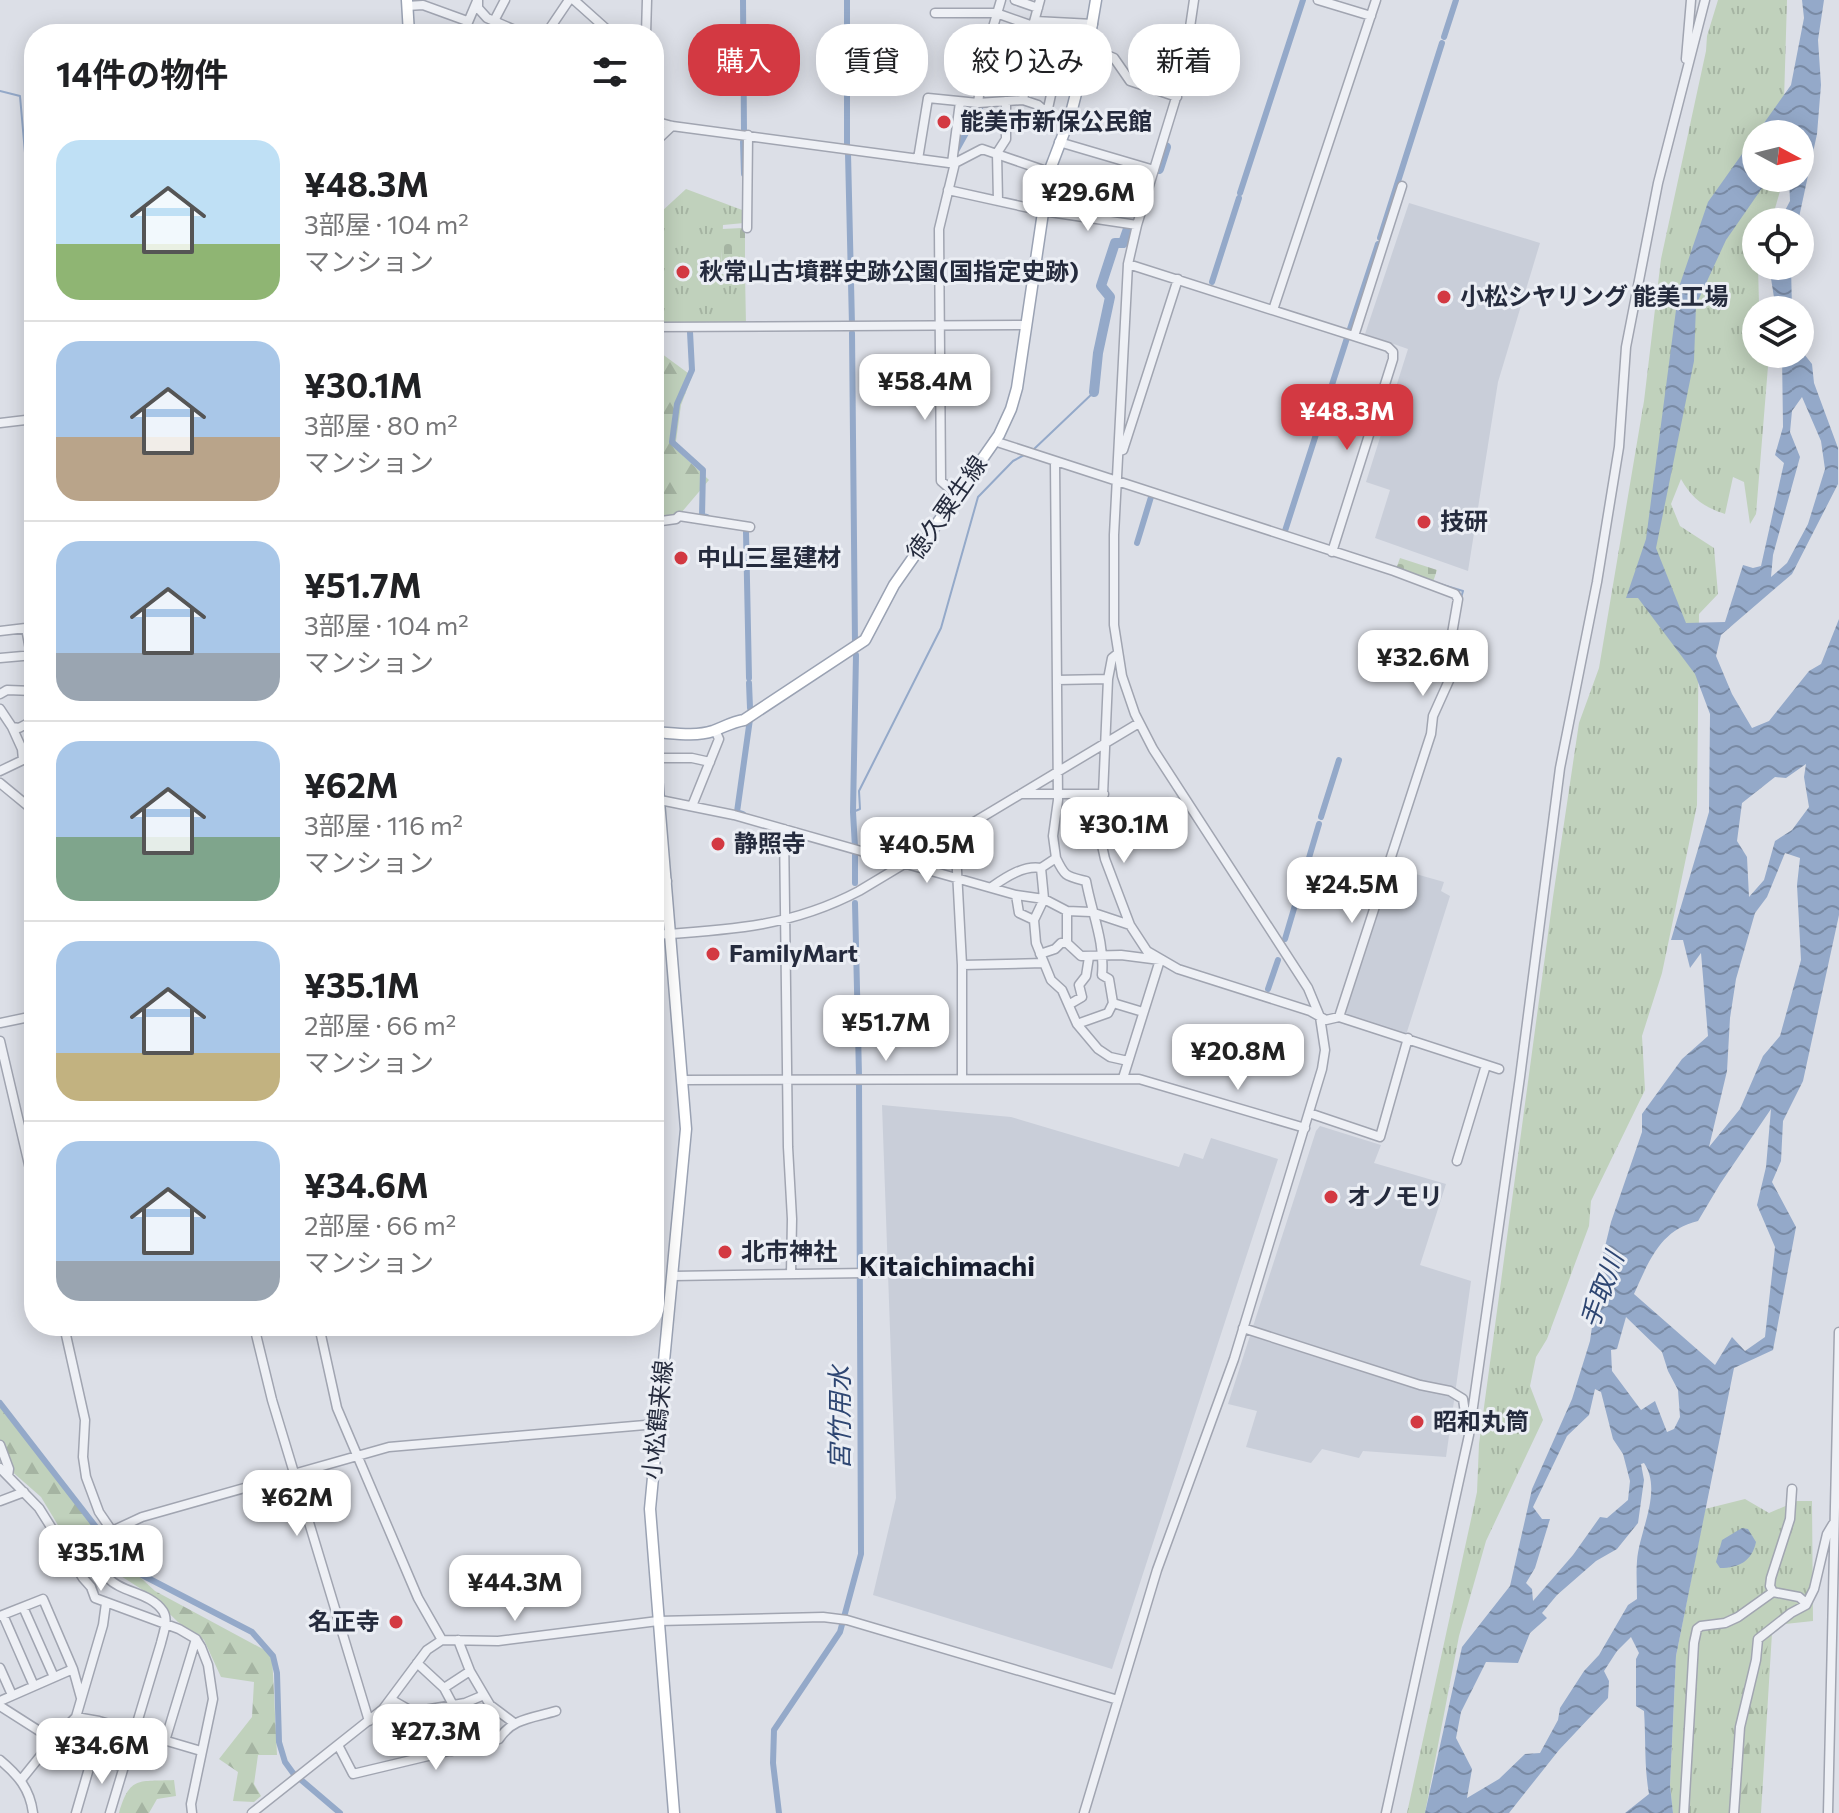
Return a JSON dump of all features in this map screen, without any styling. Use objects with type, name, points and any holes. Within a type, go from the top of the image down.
[{"type":"main road","points":[[407,3],[408,24]]},
{"type":"main road","name":"徳久粟生線","points":[[1093,24],[1094,3]]},
{"type":"main road","name":"徳久粟生線","points":[[664,732],[696,734],[715,730],[728,722],[744,720],[854,649],[874,627],[894,585],[1005,425],[1014,399],[1049,172],[1074,96]]},
{"type":"main road","name":"小松鶴来線","points":[[664,857],[686,1129],[650,1509],[674,1813]]},
{"type":"street","points":[[466,24],[478,0]]},
{"type":"street","points":[[478,0],[478,8],[501,24]]},
{"type":"street","points":[[494,21],[505,0]]},
{"type":"street","points":[[554,24],[572,0],[600,24]]},
{"type":"street","points":[[646,24],[647,0]]},
{"type":"street","points":[[993,24],[1001,0]]},
{"type":"street","points":[[935,13],[996,13],[1034,24],[1039,4],[1015,0]]},
{"type":"street","points":[[1084,1813],[1157,1570],[1243,1328],[1305,1128],[1325,1050],[1323,1018],[1308,988],[1153,749],[1139,723],[1117,654],[1113,584],[1128,264],[1177,97],[1194,0]]},
{"type":"street","points":[[1318,0],[1371,16]]},
{"type":"street","points":[[1273,310],[1376,0]]},
{"type":"street","points":[[1686,76],[1691,0]]},
{"type":"street","points":[[1386,1813],[1469,1435],[1523,1061],[1560,768],[1597,582],[1619,447],[1626,347],[1658,183],[1705,0]]},
{"type":"street","points":[[407,3],[431,7],[467,21]]},
{"type":"street","points":[[1112,57],[1130,81],[1177,97]]},
{"type":"street","points":[[978,103],[979,96]]},
{"type":"street","points":[[1023,100],[1024,96]]},
{"type":"street","points":[[1047,113],[1051,96]]},
{"type":"street","points":[[918,159],[928,98],[978,103],[1023,100],[1067,122]]},
{"type":"street","points":[[998,201],[997,153],[1006,139],[1006,101]]},
{"type":"street","points":[[957,495],[941,481],[939,229],[953,163],[960,102]]},
{"type":"street","points":[[664,124],[953,163],[982,149],[1049,172]]},
{"type":"street","points":[[664,134],[672,126]]},
{"type":"street","points":[[747,228],[748,135]]},
{"type":"street","points":[[1059,142],[1154,170]]},
{"type":"street","points":[[1354,336],[1402,186]]},
{"type":"street","points":[[948,190],[1043,211],[1137,225]]},
{"type":"street","points":[[1128,264],[1388,347],[1393,352],[1332,552]]},
{"type":"street","points":[[1119,451],[1123,450],[1178,279]]},
{"type":"street","points":[[664,327],[1026,325]]},
{"type":"street","points":[[0,423],[24,420]]},
{"type":"street","points":[[994,441],[1394,571],[1455,594],[1458,599],[1449,651],[1451,676],[1433,716],[1431,734],[1339,1017]]},
{"type":"street","points":[[1055,462],[1058,796],[1053,836],[1056,858],[1063,873],[1069,878],[1086,881],[1091,912],[1102,939],[1102,975],[1109,979],[1113,1003],[1108,1013],[1077,1024]]},
{"type":"street","points":[[664,521],[679,516],[750,527]]},
{"type":"street","points":[[0,631],[24,628]]},
{"type":"street","points":[[1117,654],[1112,658],[1108,679],[1101,841],[1130,925],[1142,945],[1160,960],[1178,969],[1310,1011],[1323,1018],[1339,1017],[1499,1069]]},
{"type":"street","points":[[0,658],[24,656]]},
{"type":"street","points":[[1057,680],[1108,679]]},
{"type":"street","points":[[0,694],[7,690],[24,693]]},
{"type":"street","points":[[0,709],[22,749],[23,760],[0,771]]},
{"type":"street","points":[[664,934],[786,921],[835,904],[1139,723]]},
{"type":"street","points":[[12,727],[24,725]]},
{"type":"street","points":[[692,806],[719,739],[715,730]]},
{"type":"street","points":[[664,758],[692,758],[710,762]]},
{"type":"street","points":[[0,783],[24,803]]},
{"type":"street","points":[[1020,794],[1104,794]]},
{"type":"street","points":[[664,808],[692,806],[784,829],[1016,895],[1044,899],[1067,911],[1091,912],[1130,925]]},
{"type":"street","points":[[784,829],[791,1274]]},
{"type":"street","points":[[955,833],[962,965],[962,1078]]},
{"type":"street","points":[[993,886],[1009,874],[1033,867],[1041,868],[1056,858]]},
{"type":"street","points":[[1041,868],[1044,899],[1034,920],[1036,943],[1051,980],[1062,990],[1077,1024],[1098,1049],[1111,1057],[1128,1061]]},
{"type":"street","points":[[1016,895],[1019,913],[1034,920]]},
{"type":"street","points":[[1067,911],[1067,943]]},
{"type":"street","points":[[962,965],[1042,958],[1063,942],[1073,947],[1072,951],[1089,957],[1121,955],[1160,960]]},
{"type":"street","points":[[1070,1004],[1082,997],[1079,985],[1086,976],[1089,957]]},
{"type":"street","points":[[1123,1078],[1160,960]]},
{"type":"street","points":[[1113,1003],[1143,1012]]},
{"type":"street","points":[[0,1023],[24,1018]]},
{"type":"street","points":[[1309,1113],[1380,1137],[1408,1038]]},
{"type":"street","points":[[0,1041],[24,1132]]},
{"type":"street","points":[[1457,1161],[1486,1065]]},
{"type":"street","points":[[683,1080],[1139,1079],[1305,1128]]},
{"type":"street","points":[[673,1276],[866,1273]]},
{"type":"street","points":[[1243,1328],[1420,1385],[1450,1391],[1463,1399],[1469,1435]]},
{"type":"street","points":[[1828,1813],[1839,1332]]},
{"type":"street","points":[[66,1336],[85,1420],[83,1457],[86,1477],[110,1533]]},
{"type":"street","points":[[256,1336],[272,1400],[369,1721]]},
{"type":"street","points":[[321,1336],[337,1408],[418,1598],[442,1640]]},
{"type":"street","points":[[110,1813],[165,1623],[163,1611],[107,1577],[100,1562],[100,1542],[110,1533],[132,1521],[389,1447],[657,1424]]},
{"type":"street","points":[[0,1445],[9,1469],[8,1476]]},
{"type":"street","points":[[0,1468],[39,1508],[91,1587],[95,1598],[165,1623],[196,1639],[208,1665],[213,1699],[191,1804],[192,1813]]},
{"type":"street","points":[[1773,1592],[1771,1578],[1790,1519],[1792,1489]]},
{"type":"street","points":[[0,1501],[24,1492]]},
{"type":"street","points":[[1740,1727],[1758,1639],[1806,1603],[1814,1589],[1827,1534],[1833,1524]]},
{"type":"street","points":[[1684,1813],[1695,1636],[1701,1626],[1725,1623],[1738,1617],[1773,1592],[1799,1597],[1806,1603]]},
{"type":"street","points":[[34,1686],[2,1616],[43,1599],[73,1669],[81,1698]]},
{"type":"street","points":[[21,1780],[76,1717],[103,1625],[106,1603]]},
{"type":"street","points":[[23,1607],[54,1677]]},
{"type":"street","points":[[252,1813],[369,1721],[392,1700],[427,1650],[442,1640],[498,1641],[658,1621],[754,1617],[842,1619],[1118,1700]]},
{"type":"street","points":[[165,1741],[196,1639]]},
{"type":"street","points":[[458,1640],[470,1671],[490,1705],[514,1723]]},
{"type":"street","points":[[417,1663],[444,1688],[453,1705]]},
{"type":"street","points":[[0,1668],[12,1695]]},
{"type":"street","points":[[73,1669],[0,1703],[69,1750],[124,1767]]},
{"type":"street","points":[[444,1688],[470,1671]]},
{"type":"street","points":[[1734,1813],[1741,1692]]},
{"type":"street","points":[[392,1700],[413,1712],[453,1705],[484,1695]]},
{"type":"street","points":[[442,1707],[452,1751]]},
{"type":"street","points":[[338,1745],[353,1774],[499,1739],[506,1727],[514,1723],[556,1711]]},
{"type":"street","points":[[76,1717],[201,1751]]},
{"type":"street","points":[[76,1813],[92,1758]]},
{"type":"street","points":[[0,1760],[21,1780],[30,1794],[33,1813]]},
{"type":"street","points":[[263,1804],[269,1813]]},
{"type":"shaded area","points":[[1409,203],[1540,243],[1498,382],[1468,571],[1375,538],[1390,490],[1366,482],[1408,349],[1365,334]]},
{"type":"shaded area","points":[[1391,867],[1444,882],[1441,891],[1450,896],[1406,1035],[1344,1016]]},
{"type":"shaded area","points":[[882,1105],[1011,1117],[1179,1167],[1184,1153],[1203,1159],[1211,1138],[1278,1159],[1112,1669],[873,1595],[896,1498]]},
{"type":"shaded area","points":[[1320,1126],[1381,1145],[1374,1163],[1446,1184],[1420,1265],[1471,1281],[1446,1457],[1363,1451],[1359,1458],[1322,1449],[1311,1463],[1246,1447],[1257,1411],[1228,1404]]},
{"type":"green space","points":[[1718,0],[1787,0],[1783,120],[1742,120],[1742,192],[1780,192],[1775,208],[1742,208],[1742,280],[1758,280],[1759,296],[1742,296],[1742,368],[1768,368],[1756,514],[1750,524],[1744,482],[1733,477],[1725,514],[1699,501],[1681,479],[1671,504],[1680,526],[1714,548],[1718,594],[1699,614],[1697,805],[1662,973],[1642,1036],[1645,1090],[1591,1201],[1589,1226],[1547,1339],[1536,1357],[1530,1386],[1543,1420],[1486,1541],[1459,1636],[1425,1813],[1407,1813],[1477,1492],[1479,1444],[1579,723],[1599,668],[1644,401],[1661,259],[1707,36]]},
{"type":"green space","points":[[686,189],[745,211],[744,223],[723,225],[721,274],[745,274],[746,324],[664,323],[664,209]]},
{"type":"green space","points":[[742,228],[745,231],[745,271],[722,271],[722,229]]},
{"type":"green space","points":[[664,355],[692,376],[681,405],[675,448],[709,480],[681,513],[664,517]]},
{"type":"green space","points":[[1400,558],[1437,570],[1433,582],[1396,569]]},
{"type":"green space","points":[[0,1407],[91,1522],[95,1572],[85,1570],[41,1497],[0,1461]]},
{"type":"green space","points":[[1745,1499],[1769,1513],[1797,1501],[1812,1501],[1813,1621],[1785,1624],[1772,1633],[1761,1813],[1673,1813],[1670,1785],[1676,1656],[1705,1509]]},
{"type":"green space","points":[[116,1555],[155,1591],[272,1654],[277,1755],[258,1755],[254,1784],[261,1796],[254,1802],[233,1801],[238,1772],[219,1759],[252,1717],[254,1682],[221,1677],[204,1640],[178,1622],[149,1594],[113,1571]]},
{"type":"green space","points":[[1769,1640],[1751,1726],[1746,1813],[1738,1813],[1743,1726],[1761,1642]]},
{"type":"green space","points":[[174,1780],[176,1796],[157,1799],[149,1813],[119,1813],[132,1786],[144,1781]]},
{"type":"water","points":[[1802,0],[1824,0],[1818,40],[1821,85],[1814,148],[1814,120],[1766,120],[1791,85],[1804,18]]},
{"type":"water","name":"手取川","points":[[1742,154],[1742,192],[1759,192],[1748,208],[1742,208],[1742,217],[1726,240],[1696,305],[1694,361],[1656,548],[1686,623],[1725,622],[1743,565],[1753,568],[1761,566],[1784,463],[1775,455],[1783,427],[1782,368],[1812,368],[1814,383],[1838,448],[1838,484],[1792,574],[1721,635],[1716,656],[1732,694],[1752,728],[1769,721],[1809,671],[1821,664],[1839,619],[1839,915],[1803,1081],[1783,1121],[1781,1161],[1772,1182],[1796,1227],[1773,1350],[1734,1368],[1676,1656],[1670,1785],[1673,1813],[1625,1813],[1649,1794],[1644,1711],[1636,1706],[1636,1659],[1639,1653],[1631,1637],[1604,1671],[1609,1681],[1608,1698],[1559,1750],[1509,1813],[1425,1813],[1462,1647],[1510,1586],[1532,1489],[1572,1399],[1590,1341],[1601,1263],[1611,1222],[1642,1132],[1642,1114],[1682,1059],[1708,1036],[1701,953],[1690,968],[1683,940],[1671,940],[1709,812],[1710,714],[1695,674],[1638,598],[1626,598],[1646,539],[1679,287],[1708,202]],"holes":[[[1802,397],[1821,441],[1825,469],[1808,524],[1787,563],[1771,577],[1773,555],[1800,457],[1790,432],[1792,411]],[[1806,764],[1804,777],[1809,807],[1792,830],[1775,841],[1764,880],[1749,897],[1747,857],[1737,841],[1742,803],[1775,777],[1786,778]],[[1785,853],[1800,858],[1797,885],[1801,960],[1780,1036],[1763,1056],[1740,1109],[1709,1147],[1727,1071],[1736,979],[1755,913],[1767,897]],[[1771,1109],[1766,1167],[1757,1205],[1775,1247],[1765,1337],[1745,1351],[1732,1337],[1715,1365],[1634,1294],[1657,1248],[1674,1232],[1698,1221]],[[1626,1317],[1662,1352],[1678,1390],[1680,1417],[1674,1429],[1667,1432],[1655,1401],[1641,1410],[1612,1371],[1611,1350],[1617,1349]],[[1595,1389],[1601,1392],[1613,1439],[1623,1454],[1630,1481],[1628,1500],[1607,1518],[1600,1517],[1573,1555],[1533,1601],[1532,1589],[1526,1583],[1535,1568],[1550,1519],[1542,1519],[1533,1507],[1567,1436],[1589,1415]],[[1644,1463],[1649,1474],[1651,1498],[1637,1561],[1637,1599],[1628,1605],[1599,1655],[1584,1671],[1560,1708],[1558,1720],[1540,1753],[1525,1754],[1499,1779],[1467,1798],[1472,1769],[1456,1738],[1461,1712],[1486,1662],[1518,1663],[1530,1633],[1547,1618],[1542,1613],[1557,1595],[1596,1561],[1617,1549],[1638,1523],[1644,1480],[1641,1464]]]},
{"type":"water","points":[[1790,192],[1804,192],[1801,208],[1786,208]]},
{"type":"water","points":[[1771,280],[1791,280],[1792,296],[1774,296]]},
{"type":"water","points":[[1742,1528],[1748,1529],[1756,1542],[1751,1554],[1739,1565],[1720,1568],[1716,1562],[1722,1540]]},
{"type":"waterway","points":[[743,0],[744,131]]},
{"type":"waterway","points":[[847,0],[847,146]]},
{"type":"waterway","points":[[1240,193],[1303,0]]},
{"type":"waterway","points":[[1444,37],[1456,0]]},
{"type":"waterway","points":[[1380,238],[1442,43]]},
{"type":"waterway","points":[[0,91],[20,96],[24,141]]},
{"type":"waterway","points":[[956,151],[981,106]]},
{"type":"waterway","points":[[743,142],[744,174]]},
{"type":"waterway","points":[[1159,169],[1166,147]]},
{"type":"waterway","points":[[848,153],[852,325]]},
{"type":"waterway","points":[[1212,282],[1239,198]]},
{"type":"waterway","points":[[1094,392],[1098,353],[1110,297],[1101,286],[1115,243],[1123,243],[1129,226]]},
{"type":"waterway","points":[[1350,329],[1378,244]]},
{"type":"waterway","points":[[690,332],[692,370],[677,404],[672,442],[703,470],[702,516],[707,517]]},
{"type":"waterway","points":[[852,333],[855,644]]},
{"type":"waterway","points":[[1284,534],[1347,338]]},
{"type":"waterway","points":[[1033,450],[1094,392]]},
{"type":"waterway","points":[[853,812],[860,809],[859,791],[941,628],[978,497],[1013,461],[1024,455]]},
{"type":"waterway","points":[[1137,543],[1151,497]]},
{"type":"waterway","points":[[746,532],[749,678]]},
{"type":"waterway","points":[[1433,582],[1463,591],[1461,598]]},
{"type":"waterway","points":[[855,847],[856,655]]},
{"type":"waterway","points":[[1454,660],[1456,678]]},
{"type":"waterway","points":[[749,683],[750,708]]},
{"type":"waterway","points":[[743,814],[737,812],[750,719]]},
{"type":"waterway","points":[[1321,817],[1339,760]]},
{"type":"waterway","points":[[1285,939],[1319,824]]},
{"type":"waterway","points":[[855,853],[855,883]]},
{"type":"waterway","points":[[855,903],[859,1075]]},
{"type":"waterway","points":[[1268,989],[1278,960]]},
{"type":"waterway","name":"宮竹用水","points":[[779,1813],[773,1763],[774,1730],[840,1632],[861,1554],[859,1083]]},
{"type":"waterway","points":[[0,1403],[113,1549],[142,1575],[252,1632],[273,1656],[277,1673],[279,1742],[285,1762],[293,1773],[340,1813]]},
{"type":"place","name":"能美市新保公民館","points":[[944,122]]},
{"type":"place","name":"秋常山古墳群史跡公園(国指定史跡)","points":[[683,272]]},
{"type":"place","name":"小松シヤリング 能美工場","points":[[1444,297]]},
{"type":"place","name":"技研","points":[[1424,522]]},
{"type":"place","name":"中山三星建材","points":[[681,558]]},
{"type":"place","name":"静照寺","points":[[718,844]]},
{"type":"place","name":"FamilyMart","points":[[713,954]]},
{"type":"place","name":"オノモリ","points":[[1331,1197]]},
{"type":"place","name":"北市神社","points":[[725,1252]]},
{"type":"place","name":"昭和丸筒","points":[[1417,1422]]},
{"type":"place","name":"名正寺","points":[[396,1622]]},
{"type":"district","name":"Kitaichimachi","points":[[947,1266]]}]
